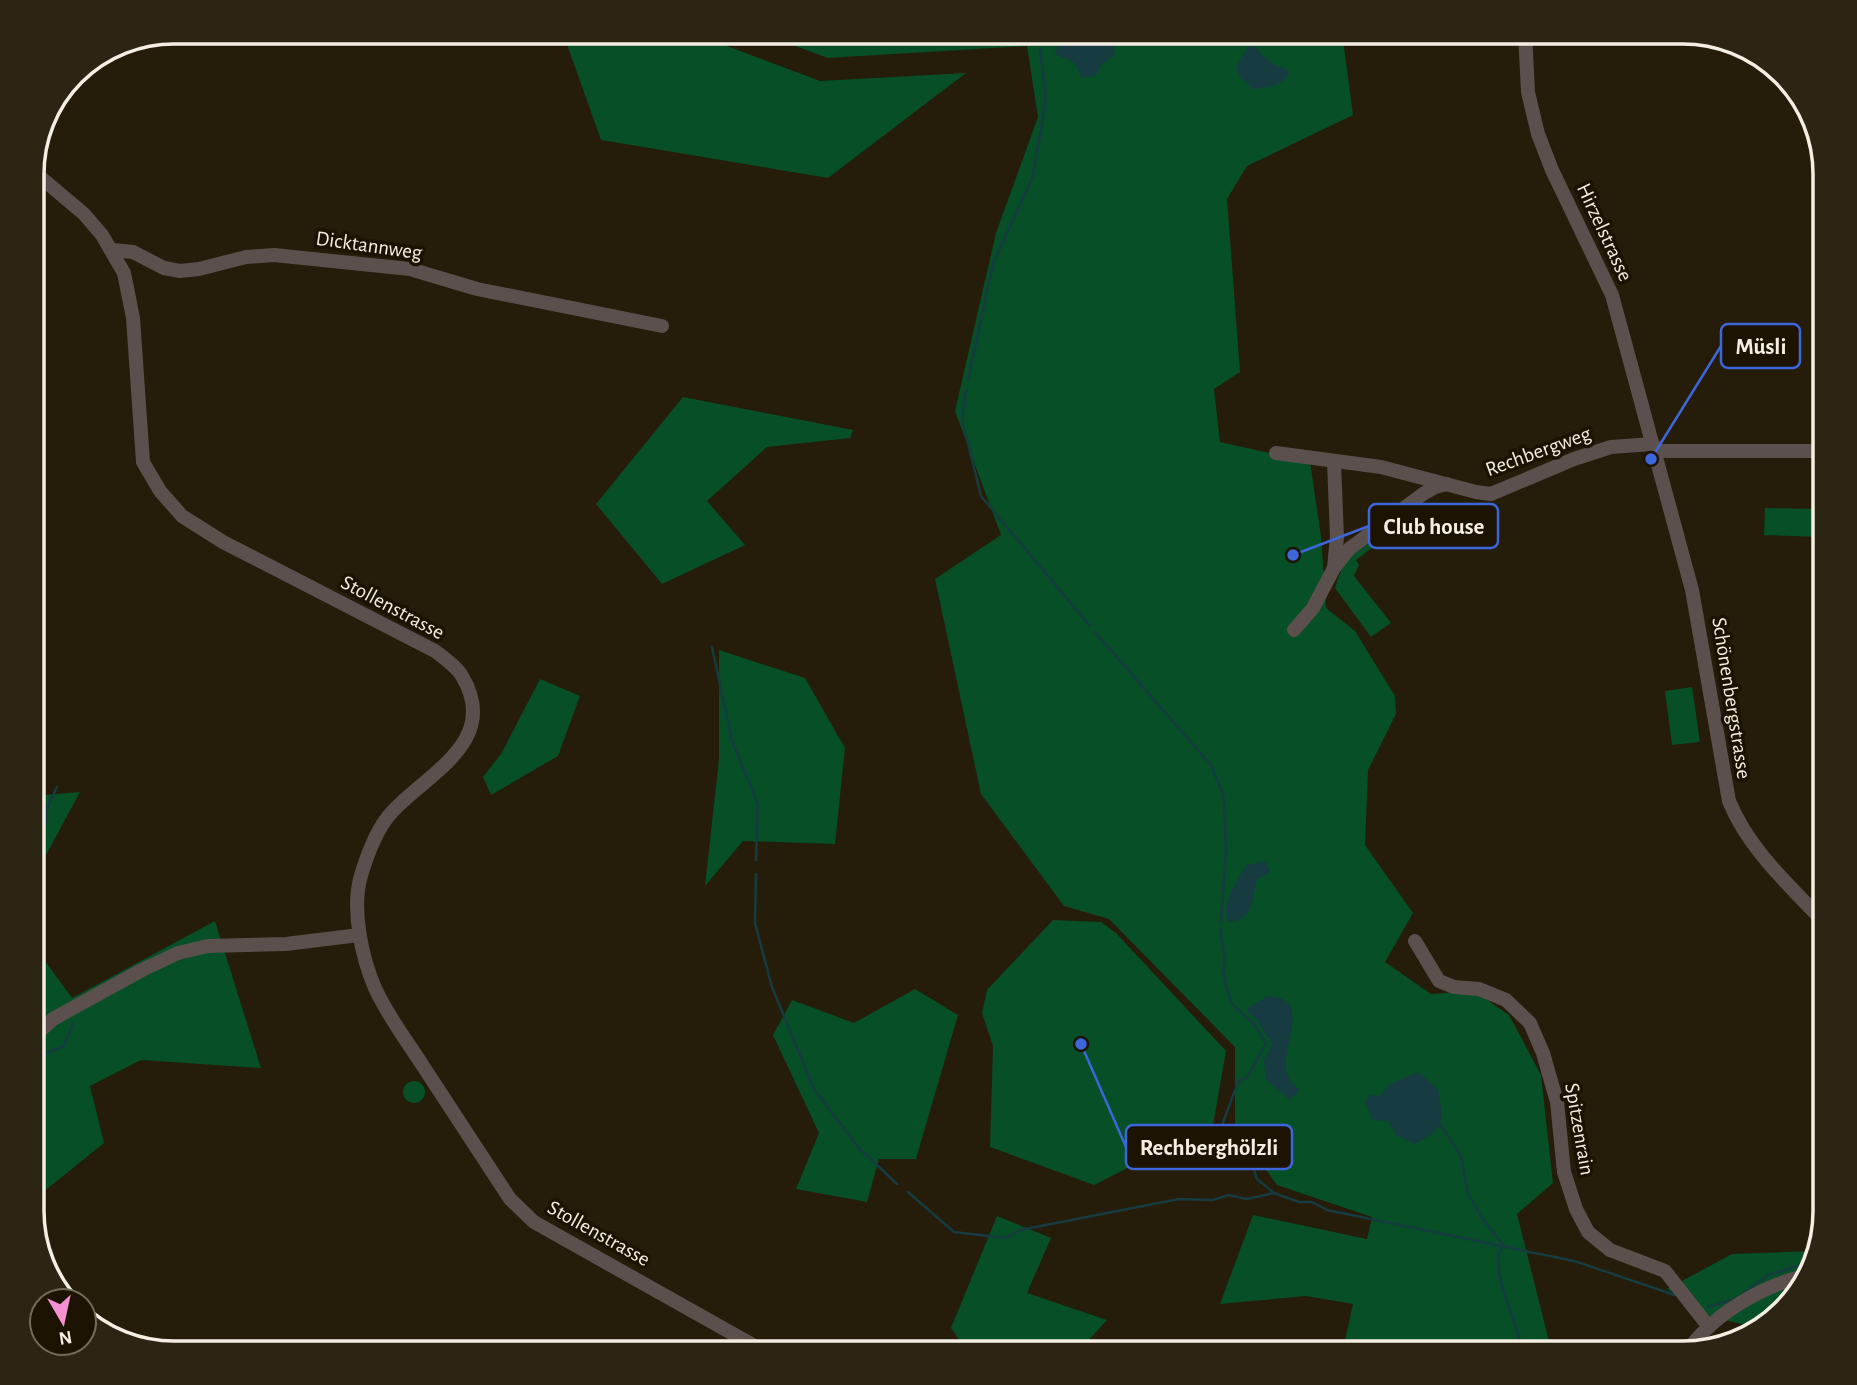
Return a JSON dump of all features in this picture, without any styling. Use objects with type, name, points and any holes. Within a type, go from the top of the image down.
[{"type":"street","name":"Hirzelstrasse","points":[[1525,44],[1527,83],[1538,134],[1552,170],[1612,295],[1654,448]]},
{"type":"street","name":"Stollenstrasse","points":[[44,180],[84,214],[113,250],[124,273],[130,292],[143,462],[160,491],[182,516],[223,542],[435,651],[462,674],[472,699],[472,729],[457,752],[433,777],[391,813],[374,841],[360,880],[359,935],[375,989],[520,1211],[534,1222],[746,1341]]},
{"type":"street","name":"Dicktannweg","points":[[113,250],[133,252],[164,268],[180,271],[200,269],[246,257],[274,255],[410,269],[477,289],[662,326]]},
{"type":"street","name":"Rechbergweg","points":[[1276,453],[1381,467],[1491,494],[1574,459],[1611,447],[1813,451]]},
{"type":"street","name":"Schönenbergstrasse","points":[[1654,448],[1694,599],[1729,801],[1741,827],[1757,849],[1813,910]]},
{"type":"street","points":[[1294,630],[1313,608],[1334,572],[1334,461]]},
{"type":"street","points":[[1334,568],[1349,549],[1423,494],[1447,484]]},
{"type":"street","points":[[44,1027],[71,1008],[142,970],[194,948],[311,942],[359,935]]},
{"type":"street","name":"Spitzenrain","points":[[1415,941],[1439,981],[1454,987],[1479,989],[1506,1000],[1530,1023],[1543,1053],[1558,1102],[1564,1172],[1576,1209],[1588,1232],[1610,1250],[1665,1271],[1709,1327]]},
{"type":"street","points":[[1697,1340],[1709,1327],[1756,1294],[1793,1280]]},
{"type":"green space","points":[[567,44],[722,44],[820,81],[966,73],[828,178],[601,140]]},
{"type":"green space","points":[[790,44],[1344,44],[1353,115],[1247,166],[1227,199],[1240,372],[1214,389],[1220,442],[1310,462],[1321,536],[1326,608],[1355,631],[1395,696],[1396,714],[1368,770],[1365,845],[1413,913],[1385,962],[1431,994],[1474,991],[1509,1015],[1541,1075],[1553,1183],[1517,1214],[1549,1341],[1345,1341],[1353,1304],[1306,1296],[1220,1304],[1253,1215],[1367,1239],[1372,1217],[1277,1185],[1235,1126],[1235,1047],[1109,919],[1064,906],[981,794],[935,579],[1001,535],[955,411],[996,233],[1038,117],[1027,46],[828,58]]},
{"type":"green space","points":[[683,397],[853,430],[850,438],[767,447],[707,501],[745,545],[662,584],[596,504]]},
{"type":"green space","points":[[1765,508],[1813,509],[1813,537],[1764,535]]},
{"type":"green space","points":[[1396,517],[1402,525],[1356,560],[1359,565],[1354,576],[1391,623],[1371,637],[1335,588],[1351,554]]},
{"type":"green space","points":[[719,650],[805,678],[845,748],[835,844],[743,841],[705,886],[719,759]]},
{"type":"green space","points":[[540,679],[580,696],[558,756],[491,795],[483,777],[501,754]]},
{"type":"green space","points":[[1692,687],[1700,742],[1672,745],[1665,691]]},
{"type":"green space","points":[[80,792],[44,859],[44,795]]},
{"type":"green space","points":[[1053,920],[1101,922],[1116,933],[1226,1051],[1213,1125],[1094,1185],[990,1147],[993,1046],[982,1013],[987,990]]},
{"type":"green space","points":[[215,921],[261,1068],[141,1060],[90,1086],[104,1143],[44,1191],[44,960],[72,998]]},
{"type":"green space","points":[[915,989],[958,1015],[916,1159],[879,1159],[867,1202],[796,1189],[819,1133],[773,1035],[792,1000],[854,1023]]},
{"type":"green space","points":[[414,1081],[422,1084],[425,1092],[422,1100],[414,1103],[406,1100],[403,1092],[406,1084]]},
{"type":"green space","points":[[997,1216],[1051,1238],[1027,1293],[1107,1320],[1088,1341],[960,1341],[951,1328]]},
{"type":"green space","points":[[1807,1251],[1791,1284],[1784,1287],[1782,1294],[1775,1303],[1757,1318],[1742,1324],[1712,1317],[1667,1289],[1732,1254]]},
{"type":"water","points":[[1062,44],[1115,44],[1114,56],[1103,63],[1095,76],[1082,78],[1075,63],[1055,54],[1057,47]]},
{"type":"water","points":[[1249,46],[1256,47],[1273,64],[1287,69],[1289,74],[1286,78],[1273,86],[1253,89],[1239,76],[1237,65]]},
{"type":"water","points":[[1266,861],[1270,872],[1257,880],[1247,914],[1236,921],[1228,922],[1228,900],[1247,865]]},
{"type":"water","points":[[1268,996],[1284,1000],[1290,1006],[1292,1014],[1286,1069],[1290,1080],[1300,1090],[1290,1100],[1266,1080],[1264,1061],[1272,1043],[1248,1012],[1248,1008]]},
{"type":"water","points":[[1418,1072],[1438,1089],[1441,1117],[1437,1129],[1414,1144],[1396,1135],[1388,1121],[1373,1120],[1365,1102],[1370,1094],[1380,1096],[1390,1084]]},
{"type":"waterway","points":[[1040,48],[1046,98],[1042,121]]},
{"type":"waterway","points":[[968,380],[993,264],[1033,176],[1042,123]]},
{"type":"waterway","points":[[966,390],[962,419],[981,496],[1090,626]]},
{"type":"waterway","points":[[1095,632],[1211,765],[1224,796],[1226,849],[1221,922]]},
{"type":"waterway","points":[[712,647],[732,741],[758,804],[756,860]]},
{"type":"waterway","points":[[44,826],[47,808],[57,787]]},
{"type":"waterway","points":[[756,874],[755,923],[772,987],[814,1089],[859,1148],[897,1184]]},
{"type":"waterway","points":[[1220,929],[1225,959],[1223,972],[1231,1003],[1256,1026],[1266,1043],[1247,1078],[1240,1080],[1237,1085],[1222,1125],[1237,1137],[1258,1164],[1254,1170],[1257,1179],[1274,1193],[1299,1202],[1312,1202],[1327,1210],[1574,1261],[1675,1295]]},
{"type":"waterway","points":[[44,1054],[64,1046],[73,1023]]},
{"type":"waterway","points":[[1441,1125],[1461,1156],[1468,1193],[1482,1218],[1505,1247]]},
{"type":"waterway","points":[[908,1192],[954,1232],[1006,1238],[1020,1230],[1179,1199],[1213,1200],[1229,1195],[1247,1199],[1274,1193]]},
{"type":"waterway","points":[[1502,1246],[1499,1271],[1520,1341]]},
{"type":"waterway","points":[[1743,1294],[1768,1275],[1802,1265]]},
{"type":"waterway","points":[[1708,1307],[1735,1299]]},
{"type":"place","name":"Müsli","points":[[1651,459]]},
{"type":"place","name":"Club house","points":[[1293,555]]},
{"type":"place","name":"Rechberghölzli","points":[[1081,1044]]}]
